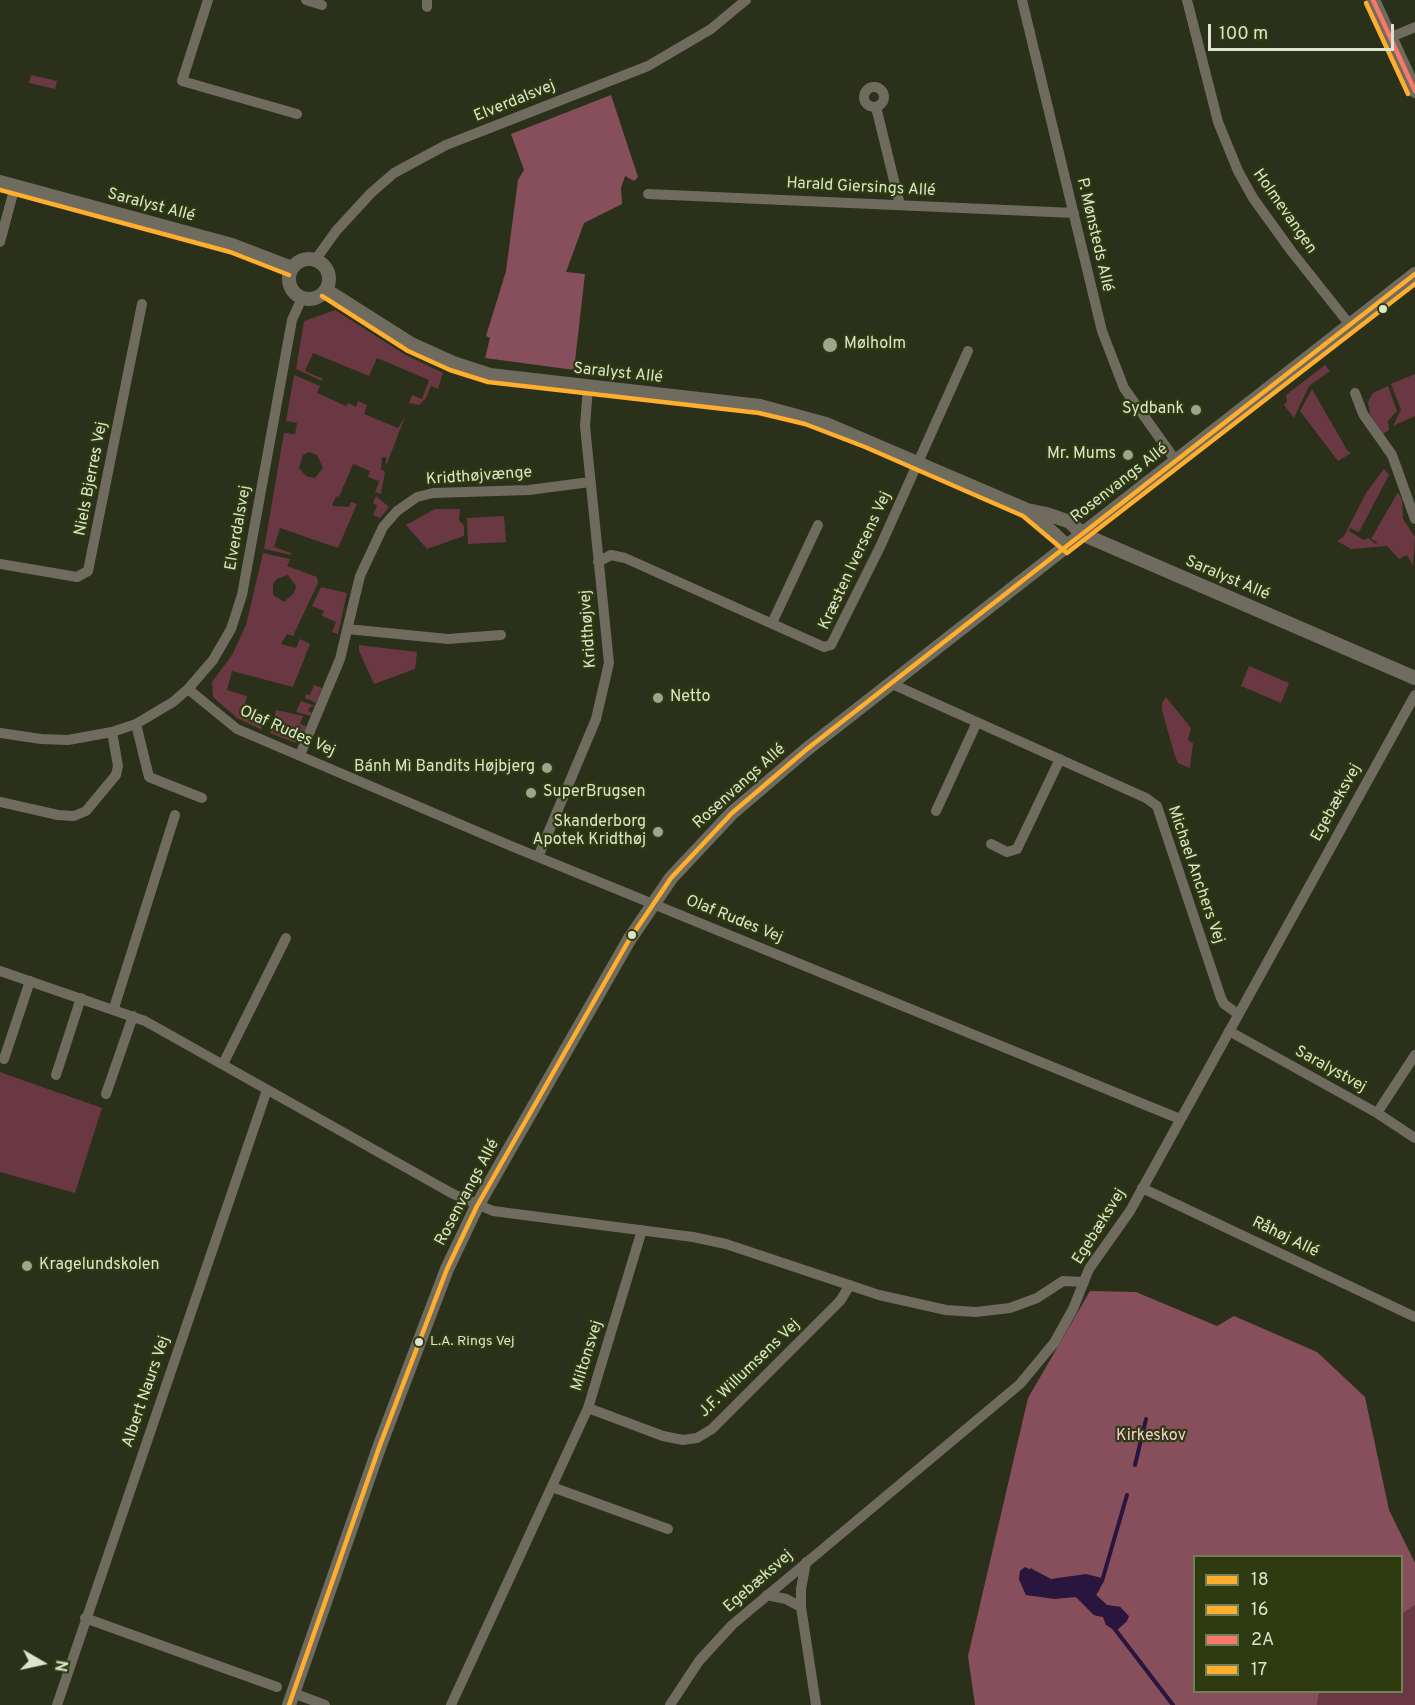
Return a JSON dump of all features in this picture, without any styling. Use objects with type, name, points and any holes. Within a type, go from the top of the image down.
[{"type":"street","points":[[208,0],[182,81],[297,114]]},
{"type":"street","points":[[306,0],[322,5]]},
{"type":"street","name":"Elverdalsvej","points":[[316,259],[336,231],[371,193],[394,173],[446,145],[657,61],[711,29],[746,0]]},
{"type":"street","name":"P. Mønsteds Allé","points":[[1022,0],[1102,331],[1116,370],[1139,412],[1176,461]]},
{"type":"street","name":"Holmevangen","points":[[1187,0],[1218,122],[1238,171],[1273,225],[1350,325]]},
{"type":"street","points":[[1373,0],[1415,90]]},
{"type":"street","points":[[1389,38],[1415,27]]},
{"type":"street","points":[[876,107],[900,205]]},
{"type":"street","name":"Saralyst Allé","points":[[0,182],[232,245],[292,268]]},
{"type":"street","points":[[0,242],[15,186]]},
{"type":"street","name":"Harald Giersings Allé","points":[[648,194],[1074,213]]},
{"type":"street","points":[[302,259],[316,259],[323,263],[330,276],[326,290],[313,299],[302,298],[291,289],[289,282],[292,268],[302,259]]},
{"type":"street","name":"Rosenvangs Allé","points":[[291,1699],[408,1369],[447,1269],[477,1206],[629,940],[653,903],[691,855],[732,813],[807,749],[1415,274]]},
{"type":"street","name":"Saralyst Allé","points":[[326,290],[411,344],[453,363],[490,375],[775,408],[826,424],[1027,510],[1070,522],[1083,534],[1415,678]]},
{"type":"street","name":"Elverdalsvej","points":[[0,733],[41,740],[68,740],[112,732],[136,724],[172,702],[188,689],[213,660],[237,614],[292,320],[302,298]]},
{"type":"street","name":"Niels Bjerres Vej","points":[[0,564],[77,577],[87,572],[142,304]]},
{"type":"street","points":[[918,464],[968,351]]},
{"type":"street","name":"Kridthøjvej","points":[[538,857],[596,719],[606,681],[608,643],[585,426],[588,387]]},
{"type":"street","points":[[1355,393],[1363,414],[1392,455],[1415,519]]},
{"type":"street","name":"Kræsten Iversens Vej","points":[[598,562],[611,555],[625,558],[824,647],[831,645],[836,641],[918,464]]},
{"type":"street","name":"Kridthøjvænge","points":[[300,756],[332,684],[360,576],[384,527],[406,503],[433,492],[530,490],[590,482]]},
{"type":"street","name":"Saralyst Allé","points":[[1027,510],[1067,546]]},
{"type":"street","points":[[772,623],[818,525]]},
{"type":"street","points":[[347,629],[448,639],[501,635]]},
{"type":"street","name":"Michael Anchers Vej","points":[[892,684],[1146,798],[1158,806],[1221,998],[1224,1004],[1238,1014]]},
{"type":"street","name":"Olaf Rudes Vej","points":[[188,689],[237,729],[538,857],[1180,1119]]},
{"type":"street","name":"Egebæksvej","points":[[669,1705],[716,1643],[767,1595],[1020,1384],[1054,1343],[1073,1309],[1089,1269],[1142,1188],[1415,695]]},
{"type":"street","points":[[936,811],[977,722]]},
{"type":"street","points":[[136,724],[149,777],[202,798]]},
{"type":"street","points":[[0,802],[58,815],[74,816],[86,811],[116,776],[118,766],[112,732]]},
{"type":"street","points":[[991,844],[1007,852],[1017,849],[1060,759]]},
{"type":"street","points":[[114,1008],[175,815]]},
{"type":"street","points":[[223,1064],[286,938]]},
{"type":"street","points":[[0,970],[133,1016],[477,1206],[506,1214],[642,1230],[726,1244],[914,1305],[976,1312],[1010,1308],[1037,1298],[1063,1281],[1084,1282]]},
{"type":"street","points":[[4,1059],[30,981]]},
{"type":"street","points":[[56,1075],[81,998]]},
{"type":"street","points":[[106,1094],[133,1016]]},
{"type":"street","name":"Saralystvej","points":[[1229,1030],[1377,1113],[1415,1138]]},
{"type":"street","points":[[1377,1113],[1415,1055]]},
{"type":"street","name":"Albert Naurs Vej","points":[[57,1705],[267,1090]]},
{"type":"street","name":"Råhøj Allé","points":[[1142,1188],[1415,1317]]},
{"type":"street","name":"Miltonsvej","points":[[451,1705],[588,1408],[642,1230]]},
{"type":"street","name":"J.F. Willumsens Vej","points":[[588,1408],[663,1436],[683,1440],[697,1438],[712,1429],[832,1309],[850,1285]]},
{"type":"street","points":[[552,1487],[668,1528]]},
{"type":"street","points":[[806,1562],[801,1589],[801,1607],[816,1705]]},
{"type":"street","points":[[767,1595],[786,1599],[801,1607]]},
{"type":"street","points":[[86,1618],[277,1687]]},
{"type":"street","points":[[291,1699],[325,1705]]},
{"type":"shaded area","points":[[31,75],[57,81],[55,89],[29,83]]},
{"type":"shaded area","points":[[335,310],[404,354],[443,373],[438,389],[431,386],[426,398],[419,405],[409,403],[412,395],[422,399],[429,380],[377,358],[369,376],[313,353],[305,371],[323,379],[322,381],[296,369],[304,321]]},
{"type":"shaded area","points":[[1325,365],[1330,371],[1309,386],[1294,418],[1284,405],[1287,401],[1286,395]]},
{"type":"shaded area","points":[[1415,374],[1415,416],[1393,426],[1401,410],[1391,384]]},
{"type":"shaded area","points":[[294,375],[320,386],[317,393],[346,406],[348,403],[356,407],[358,401],[367,405],[364,414],[398,428],[405,417],[386,466],[386,457],[382,457],[381,469],[385,472],[381,494],[375,492],[379,481],[368,477],[370,471],[353,464],[339,497],[336,496],[332,506],[349,507],[351,502],[357,504],[338,548],[280,528],[274,547],[291,553],[291,555],[264,549],[284,433],[295,434],[297,423],[286,421]],"holes":[[[309,452],[317,455],[323,468],[315,478],[306,476],[299,468],[303,455]]]},
{"type":"shaded area","points":[[1388,386],[1397,411],[1388,421],[1389,430],[1383,434],[1370,414],[1368,402],[1373,393]]},
{"type":"shaded area","points":[[1312,389],[1347,450],[1351,453],[1338,461],[1300,411]]},
{"type":"shaded area","points":[[1384,469],[1389,475],[1359,532],[1350,528],[1349,531],[1364,540],[1368,538],[1376,544],[1377,542],[1371,539],[1398,492],[1402,500],[1403,519],[1415,537],[1413,566],[1407,555],[1399,559],[1387,546],[1351,549],[1337,541],[1344,536],[1366,493]]},
{"type":"shaded area","points":[[376,496],[389,507],[380,518],[373,515],[377,506],[373,503]]},
{"type":"shaded area","points":[[435,509],[460,509],[459,520],[464,526],[464,536],[427,549],[406,525]]},
{"type":"shaded area","points":[[504,516],[506,542],[468,544],[467,518]]},
{"type":"shaded area","points":[[263,553],[290,559],[287,566],[317,577],[318,583],[293,636],[287,634],[281,644],[296,648],[300,639],[310,644],[293,687],[232,671],[227,690],[247,696],[242,715],[261,723],[262,730],[237,718],[213,697],[212,682],[232,655],[246,625]],"holes":[[[288,575],[296,586],[294,593],[284,602],[273,595],[273,584],[277,579]]]},
{"type":"shaded area","points":[[321,587],[347,593],[338,634],[332,632],[336,622],[322,616],[324,611],[312,606]]},
{"type":"shaded area","points":[[359,645],[417,652],[415,669],[374,684],[359,651]]},
{"type":"shaded area","points":[[1249,666],[1289,683],[1281,703],[1241,686]]},
{"type":"shaded area","points":[[314,685],[322,688],[316,703],[305,698],[306,694],[310,695]]},
{"type":"shaded area","points":[[1166,697],[1191,728],[1188,740],[1193,743],[1190,768],[1178,763],[1174,753],[1162,710],[1162,703]]},
{"type":"shaded area","points":[[301,701],[315,706],[310,707],[308,711],[312,713],[311,716],[296,712]]},
{"type":"shaded area","points":[[276,710],[303,716],[300,724],[306,726],[300,741],[295,743],[270,733]]},
{"type":"shaded area","points":[[0,1072],[102,1108],[75,1193],[0,1172]]},
{"type":"shaded area","points":[[1025,1567],[1051,1579],[1086,1574],[1102,1578],[1103,1583],[1096,1595],[1107,1605],[1120,1607],[1129,1616],[1127,1621],[1116,1631],[1106,1625],[1103,1617],[1094,1615],[1076,1597],[1055,1599],[1026,1595],[1019,1579],[1020,1571]]},
{"type":"shaded area","points":[[1415,1605],[1415,1705],[1317,1705],[1319,1693],[1403,1693],[1403,1613]]},
{"type":"green space","points":[[611,95],[638,177],[634,181],[625,176],[621,188],[622,204],[584,223],[566,272],[585,274],[574,370],[485,358],[490,338],[486,336],[506,271],[518,180],[524,170],[511,134]]},
{"type":"green space","name":"Kirkeskov","points":[[1090,1291],[1136,1292],[1217,1326],[1234,1316],[1317,1352],[1365,1397],[1389,1510],[1415,1563],[1415,1605],[1403,1613],[1403,1555],[1193,1555],[1193,1693],[1319,1693],[1317,1705],[975,1705],[968,1656],[1028,1398]],"holes":[[[1031,1568],[1051,1579],[1100,1589],[1096,1595],[1107,1605],[1120,1607],[1125,1612],[1127,1621],[1116,1631],[1103,1617],[1094,1615],[1076,1597],[1026,1595],[1019,1579]]]},
{"type":"waterway","points":[[1135,1465],[1146,1419]]},
{"type":"waterway","points":[[1102,1581],[1127,1495]]},
{"type":"waterway","points":[[1114,1628],[1173,1705]]},
{"type":"transit line","name":"2A","points":[[1373,0],[1415,91]]},
{"type":"transit line","name":"17","points":[[1366,3],[1408,94]]},
{"type":"transit line","name":"16","points":[[0,190],[230,252],[289,275]]},
{"type":"transit line","name":"18","points":[[289,1705],[380,1445],[447,1269],[477,1206],[629,940],[671,878],[732,813],[807,749],[1415,274]]},
{"type":"transit line","name":"16","points":[[322,296],[408,351],[450,370],[488,382],[759,413],[805,424],[865,447],[1023,516],[1067,553],[1415,284]]},
{"type":"place","name":"Mølholm","points":[[830,345]]},
{"type":"place","name":"Sydbank","points":[[1196,410]]},
{"type":"place","name":"Mr. Mums","points":[[1128,455]]},
{"type":"place","name":"Netto","points":[[658,698]]},
{"type":"place","name":"Bánh Mì Bandits Højbjerg","points":[[547,768]]},
{"type":"place","name":"SuperBrugsen","points":[[531,793]]},
{"type":"place","name":"Skanderborg Apotek Kridthøj","points":[[658,832]]},
{"type":"place","name":"Kragelundskolen","points":[[27,1266]]},
{"type":"place","name":"L.A. Rings Vej","points":[[419,1342]]}]
